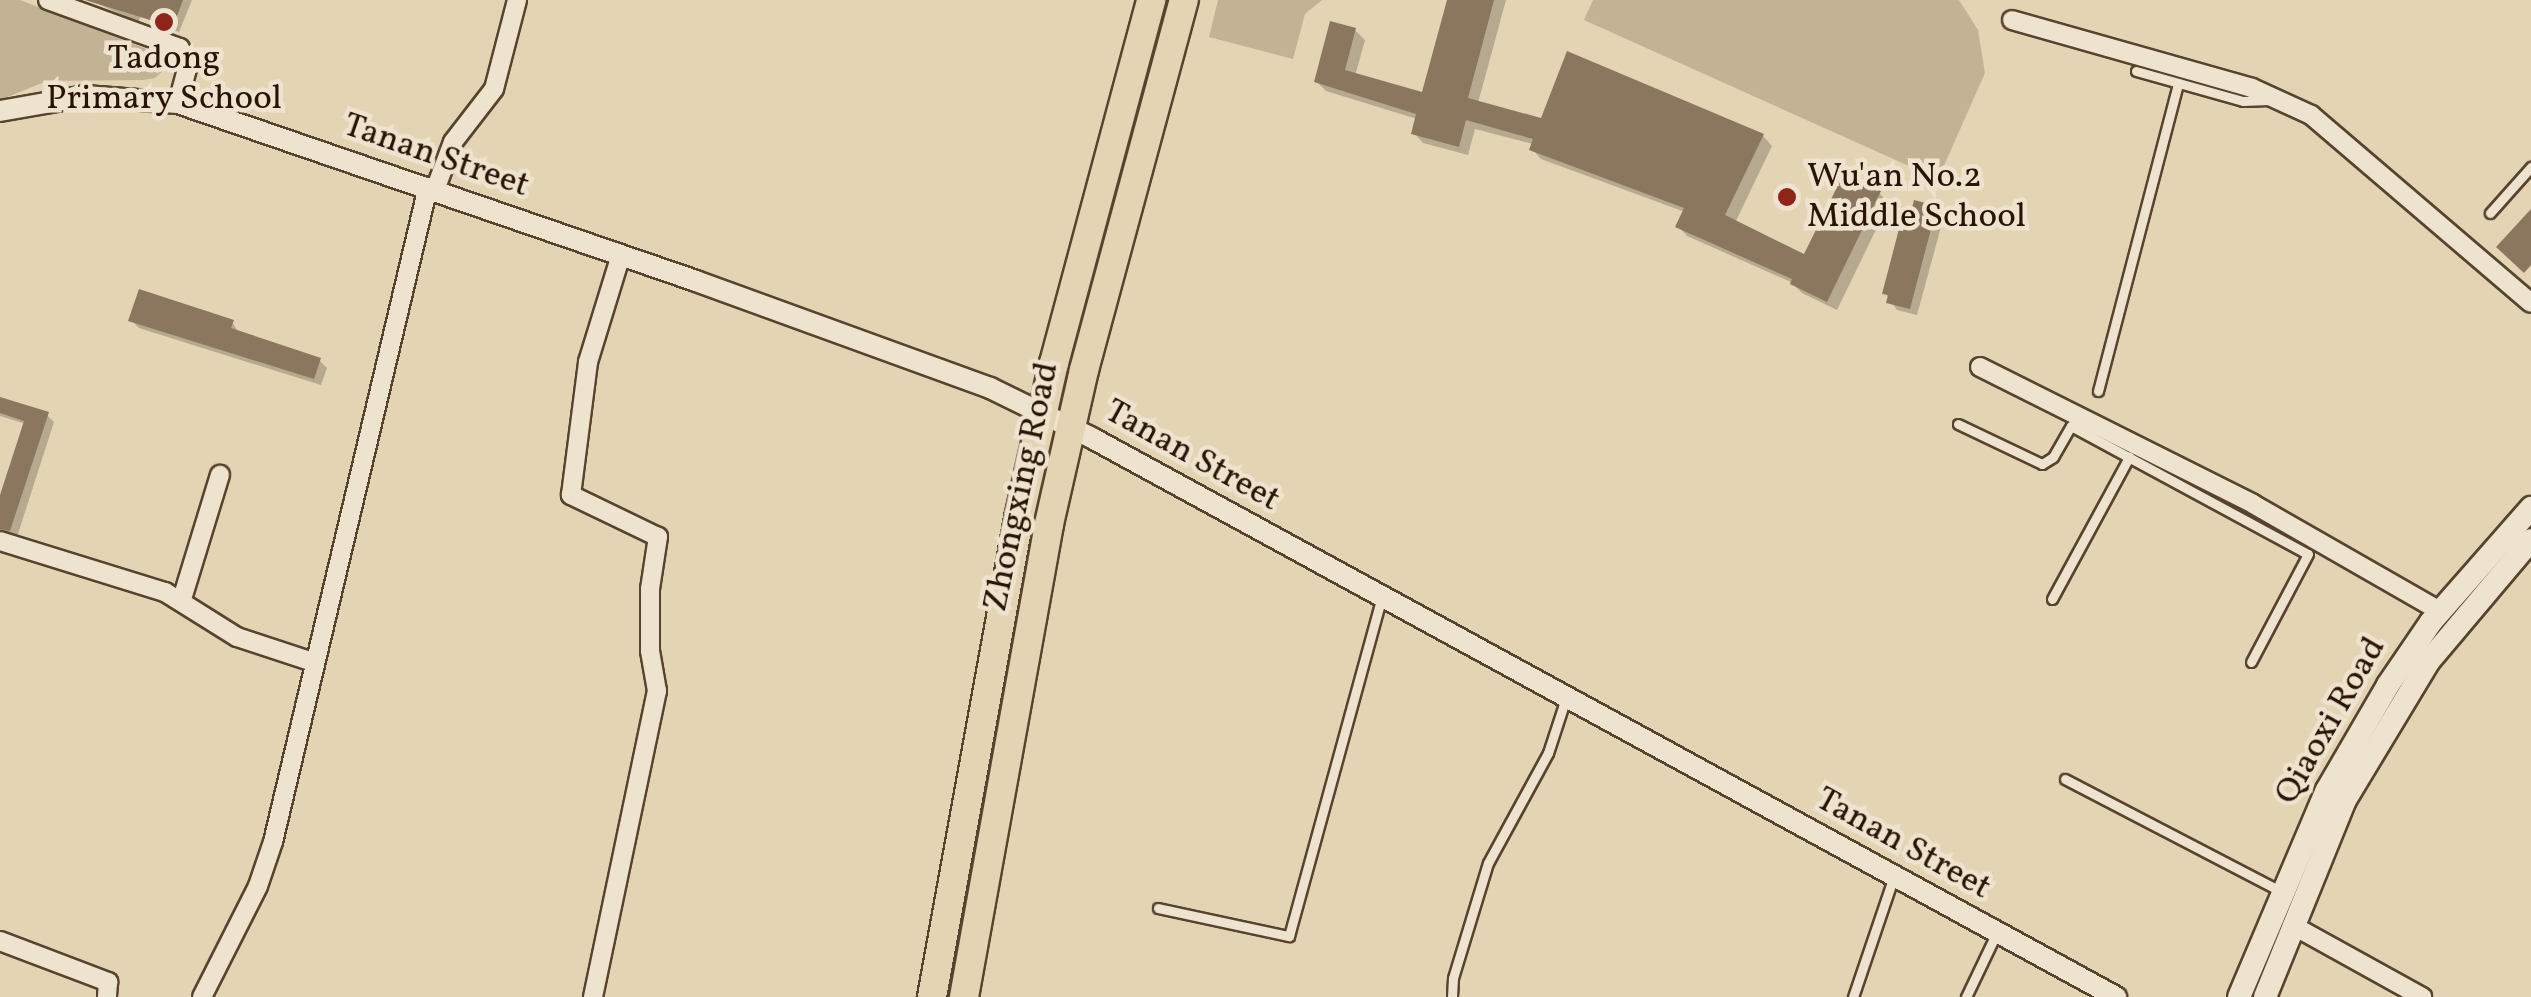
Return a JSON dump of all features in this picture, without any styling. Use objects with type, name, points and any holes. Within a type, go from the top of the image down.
[{"type":"main road","name":"Zhongxing Road","points":[[932,997],[1018,518],[1151,0]]},
{"type":"main road","name":"Zhongxing Road","points":[[964,997],[1049,524],[1184,0]]},
{"type":"main road","name":"Qiaoxi Road","points":[[2238,997],[2327,790],[2388,684],[2440,612],[2531,508]]},
{"type":"main road","name":"Qiaoxi Road","points":[[2265,997],[2346,800],[2406,696],[2448,635],[2531,540]]},
{"type":"street","points":[[48,0],[180,48],[187,69],[178,103]]},
{"type":"street","points":[[202,997],[258,886],[273,842],[313,662],[432,189],[452,142],[494,89],[516,0]]},
{"type":"street","points":[[2012,20],[2208,74],[2282,100],[2332,128],[2531,303]]},
{"type":"street","name":"Tanan Street","points":[[0,111],[85,96],[178,103],[621,255],[990,388],[1071,428],[2116,997]]},
{"type":"street","points":[[593,997],[657,691],[650,651],[650,589],[658,537],[571,495],[588,362],[621,255]]},
{"type":"street","points":[[1980,367],[2254,504],[2440,612]]},
{"type":"street","points":[[182,600],[220,476]]},
{"type":"street","points":[[0,541],[182,600],[237,637],[313,662]]},
{"type":"street","points":[[2292,925],[2422,997]]},
{"type":"street","points":[[0,941],[108,982],[106,997]]},
{"type":"lane","points":[[2136,71],[2243,101],[2282,100]]},
{"type":"lane","points":[[2098,391],[2178,83]]},
{"type":"lane","points":[[2490,213],[2531,167]]},
{"type":"lane","points":[[1958,424],[2042,464],[2053,458],[2071,426],[2308,554],[2250,662]]},
{"type":"lane","points":[[2052,598],[2128,457]]},
{"type":"lane","points":[[1158,908],[1289,936],[1382,598]]},
{"type":"lane","points":[[1452,997],[1453,978],[1488,863],[1548,753],[1566,698]]},
{"type":"lane","points":[[2065,779],[2281,892]]},
{"type":"lane","points":[[1853,997],[1894,876]]},
{"type":"lane","points":[[1966,997],[1997,932]]},
{"type":"shaded area","points":[[0,0],[20,0],[167,57],[166,68],[155,78],[143,80],[47,81],[0,100]]},
{"type":"shaded area","points":[[1218,0],[1322,0],[1305,14],[1293,59],[1209,37]]},
{"type":"shaded area","points":[[1593,0],[1959,0],[1978,30],[1985,73],[1938,179],[1584,20]]},
{"type":"building","points":[[85,0],[183,0],[173,27]]},
{"type":"building","points":[[1447,0],[1494,0],[1468,98],[1541,118],[1567,51],[1764,134],[1725,215],[1804,254],[1844,173],[1881,191],[1827,302],[1790,284],[1792,279],[1675,227],[1684,208],[1529,150],[1533,139],[1466,120],[1459,147],[1411,134],[1416,114],[1314,82],[1330,21],[1356,28],[1345,70],[1422,92]]},
{"type":"building","points":[[1914,200],[1937,206],[1910,309],[1886,303],[1888,295],[1882,294],[1905,206],[1912,208]]},
{"type":"building","points":[[2531,209],[2531,265],[2524,273],[2496,247]]},
{"type":"building","points":[[139,289],[234,320],[231,328],[321,358],[314,379],[128,321]]},
{"type":"building","points":[[0,397],[49,412],[10,531],[0,529],[0,495],[24,421],[0,413]]},
{"type":"place","name":"Tadong Primary School","points":[[164,22]]},
{"type":"place","name":"Wu'an No.2 Middle School","points":[[1787,197]]}]
